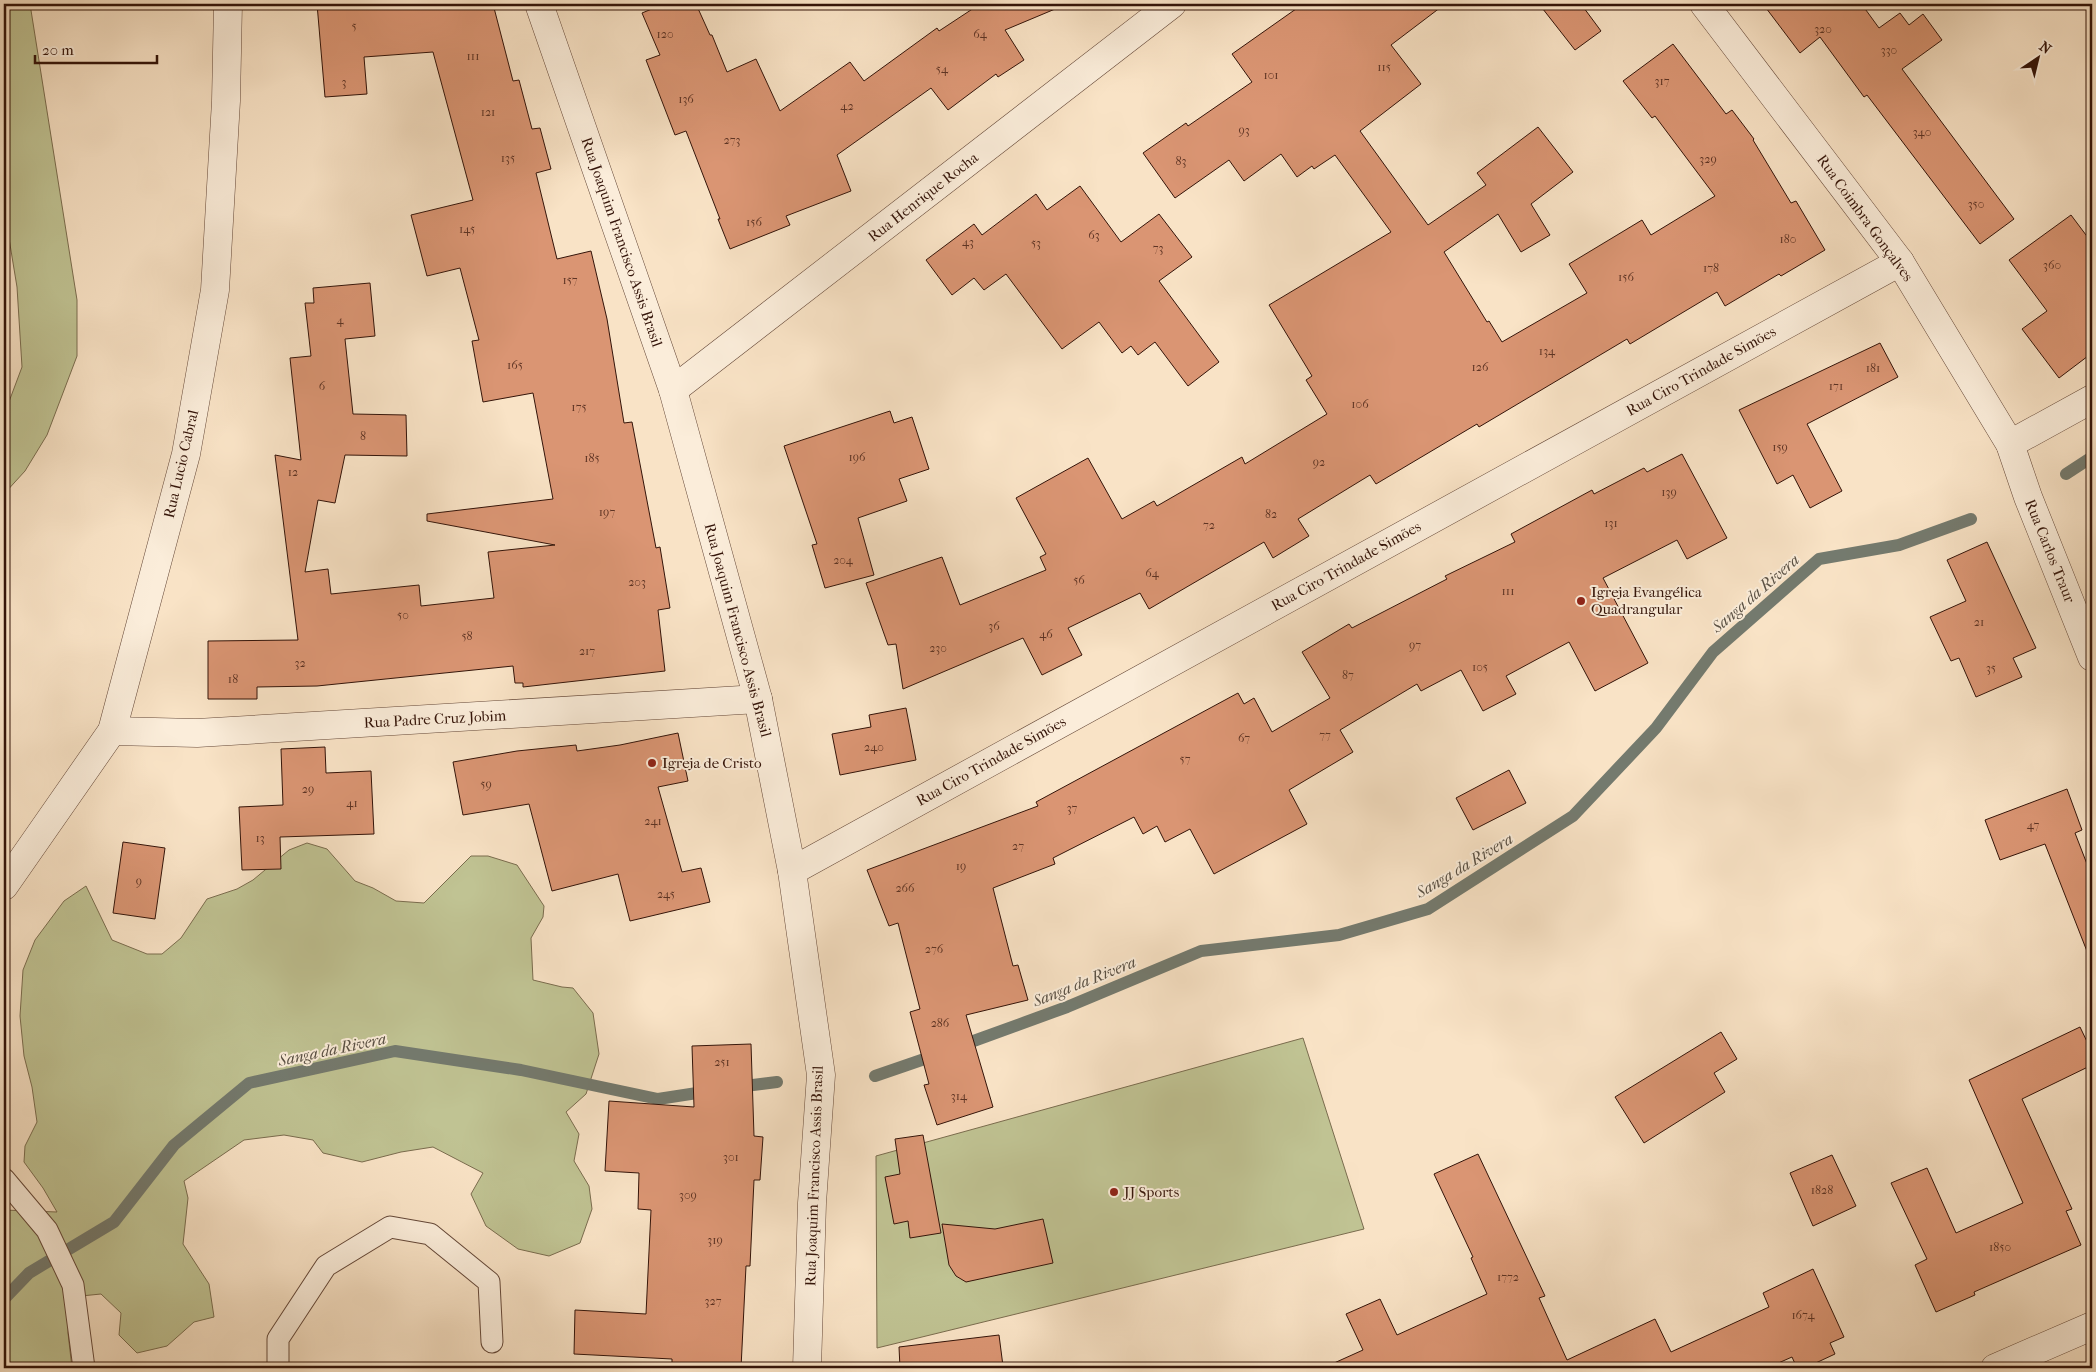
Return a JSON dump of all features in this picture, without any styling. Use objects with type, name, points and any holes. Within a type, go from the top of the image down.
[{"type":"street","name":"Rua Lucio Cabral","points":[[4,886],[112,731],[186,454],[215,290],[226,101],[228,4]]},
{"type":"street","name":"Rua Joaquim Francisco Assis Brasil","points":[[539,4],[673,390],[758,700],[792,870],[821,1075],[812,1203],[807,1368]]},
{"type":"street","name":"Rua Henrique Rocha","points":[[673,390],[1172,4]]},
{"type":"street","name":"Rua Coimbra Gonçalves","points":[[1704,4],[1900,262],[2010,444]]},
{"type":"street","name":"Rua Ciro Trindade Simões","points":[[792,870],[1900,262]]},
{"type":"street","points":[[2010,444],[2092,399]]},
{"type":"street","name":"Rua Carlos Traur","points":[[2010,444],[2028,497],[2092,657]]},
{"type":"street","name":"Rua Padre Cruz Jobim","points":[[112,731],[197,733],[758,700]]},
{"type":"street","points":[[1995,1368],[2092,1326]]},
{"type":"lane","points":[[4,1179],[46,1230],[72,1285],[84,1368]]},
{"type":"lane","points":[[278,1368],[278,1339],[326,1266],[390,1227],[430,1234],[488,1282],[492,1342]]},
{"type":"green space","points":[[4,4],[30,4],[77,300],[77,356],[47,435],[25,471],[4,494],[4,415],[22,367],[17,287],[4,208]]},
{"type":"green space","points":[[307,843],[327,849],[355,881],[373,888],[396,901],[424,903],[471,856],[488,856],[517,865],[544,906],[543,917],[531,938],[533,980],[573,988],[593,1013],[599,1054],[586,1094],[566,1112],[579,1134],[574,1161],[589,1186],[592,1209],[580,1243],[549,1256],[518,1249],[486,1226],[471,1194],[483,1173],[433,1147],[401,1152],[362,1162],[323,1153],[313,1140],[284,1135],[244,1140],[184,1181],[188,1198],[183,1244],[209,1284],[214,1317],[194,1322],[167,1346],[137,1353],[119,1335],[121,1313],[101,1294],[71,1297],[68,1333],[72,1368],[4,1368],[4,1210],[57,1212],[43,1188],[24,1162],[25,1146],[37,1122],[32,1087],[24,1056],[20,1016],[23,970],[35,940],[64,901],[86,886],[112,940],[147,954],[162,954],[181,938],[207,899],[237,889],[253,880],[289,850]]},
{"type":"green space","name":"JJ Sports","points":[[1303,1038],[1364,1229],[877,1348],[876,1156]]},
{"type":"building","points":[[317,4],[493,4],[513,81],[519,80],[532,129],[540,128],[551,169],[536,173],[557,259],[591,251],[607,319],[624,423],[632,422],[656,548],[660,547],[670,608],[658,610],[665,671],[523,687],[523,683],[515,683],[513,666],[317,686],[257,687],[257,699],[208,699],[208,641],[298,640],[275,455],[301,460],[290,358],[311,356],[305,303],[314,303],[313,288],[370,283],[375,336],[345,339],[353,414],[406,415],[407,456],[345,455],[335,503],[318,500],[305,572],[328,569],[331,594],[419,585],[421,606],[494,598],[488,552],[555,545],[427,521],[427,514],[553,499],[533,393],[483,402],[472,341],[479,340],[460,268],[427,276],[411,215],[473,200],[433,52],[364,57],[367,94],[325,97]]},
{"type":"building","points":[[664,4],[696,4],[710,35],[712,35],[727,72],[756,59],[780,111],[850,62],[864,81],[937,28],[939,31],[980,4],[1067,4],[1005,30],[1024,60],[998,77],[996,74],[948,110],[931,88],[837,155],[851,191],[786,216],[790,225],[730,249],[686,131],[675,135],[646,60],[660,55],[642,13]]},
{"type":"building","points":[[1303,4],[1445,4],[1391,45],[1421,84],[1360,131],[1428,225],[1486,185],[1477,173],[1538,127],[1573,172],[1531,204],[1550,235],[1521,252],[1498,214],[1444,252],[1487,322],[1489,321],[1502,342],[1587,293],[1569,264],[1642,220],[1651,235],[1715,196],[1655,116],[1652,118],[1623,81],[1673,44],[1726,114],[1732,110],[1754,139],[1791,203],[1796,201],[1825,250],[1781,276],[1779,274],[1725,306],[1717,292],[1630,344],[1627,339],[1479,427],[1477,424],[1376,484],[1370,475],[1298,519],[1309,536],[1273,558],[1264,542],[1149,609],[1140,593],[1068,628],[1082,655],[1042,675],[1023,638],[903,689],[896,644],[888,645],[866,583],[942,557],[960,605],[1046,570],[1040,557],[1046,554],[1016,498],[1088,458],[1122,519],[1154,501],[1157,506],[1242,457],[1245,464],[1327,414],[1306,380],[1312,376],[1269,305],[1391,232],[1335,155],[1314,169],[1312,166],[1297,177],[1281,154],[1244,181],[1229,160],[1175,198],[1143,153],[1186,123],[1188,126],[1252,82],[1232,54]]},
{"type":"building","points":[[1539,4],[1581,4],[1601,31],[1575,50]]},
{"type":"building","points":[[1763,4],[1865,4],[1863,6],[1879,28],[1900,13],[1909,25],[1923,14],[1942,40],[1902,69],[2014,219],[1980,244],[1867,95],[1864,97],[1820,37],[1800,53]]},
{"type":"building","points":[[1080,186],[1121,242],[1159,214],[1192,257],[1159,281],[1219,362],[1188,386],[1155,342],[1138,355],[1131,346],[1122,353],[1099,322],[1062,349],[1006,274],[984,290],[974,278],[952,295],[926,260],[974,224],[982,235],[1036,194],[1047,210]]},
{"type":"building","points":[[2071,215],[2092,243],[2092,353],[2059,378],[2022,329],[2047,311],[2009,260]]},
{"type":"building","points":[[1880,343],[1898,377],[1807,424],[1842,491],[1810,508],[1793,475],[1777,484],[1739,410]]},
{"type":"building","points":[[890,411],[894,423],[912,417],[929,469],[899,479],[907,501],[858,518],[874,575],[825,588],[812,545],[817,544],[784,446]]},
{"type":"building","points":[[1682,454],[1727,538],[1687,559],[1677,540],[1603,578],[1648,663],[1595,691],[1569,642],[1506,676],[1516,694],[1483,711],[1461,670],[1421,691],[1417,684],[1340,730],[1353,752],[1289,790],[1307,824],[1214,874],[1190,829],[1165,842],[1157,826],[1143,834],[1134,817],[1053,858],[1055,864],[993,888],[1013,966],[1018,965],[1028,1000],[966,1015],[993,1107],[937,1125],[924,1085],[929,1084],[910,1012],[920,1009],[898,923],[889,926],[867,870],[1038,806],[1036,802],[1238,693],[1244,704],[1254,698],[1272,732],[1330,698],[1302,652],[1349,624],[1352,628],[1447,579],[1445,576],[1515,542],[1511,534],[1592,490],[1594,494],[1644,468],[1647,472]]},
{"type":"building","points":[[1987,542],[2036,648],[2013,658],[2022,677],[1976,697],[1959,658],[1951,661],[1930,617],[1966,601],[1947,560]]},
{"type":"building","points":[[906,708],[916,760],[840,775],[832,734],[871,727],[869,715]]},
{"type":"building","points":[[678,733],[688,781],[658,787],[682,872],[701,868],[710,902],[630,921],[618,874],[552,891],[529,804],[463,815],[453,762],[517,751],[576,745],[577,751],[620,745]]},
{"type":"building","points":[[325,747],[326,773],[371,771],[374,834],[280,837],[281,869],[242,870],[239,807],[283,805],[281,749]]},
{"type":"building","points":[[1509,770],[1526,803],[1473,830],[1456,798]]},
{"type":"building","points":[[2067,789],[2082,830],[2075,833],[2092,877],[2092,959],[2090,959],[2045,844],[2000,860],[1985,820]]},
{"type":"building","points":[[123,842],[165,848],[155,919],[113,913]]},
{"type":"building","points":[[2080,1027],[2092,1052],[2092,1065],[2022,1099],[2072,1209],[2066,1211],[2081,1245],[1974,1292],[1975,1295],[1936,1312],[1915,1265],[1927,1259],[1891,1183],[1927,1168],[1956,1233],[2023,1203],[1969,1080]]},
{"type":"building","points":[[1721,1032],[1737,1059],[1714,1073],[1725,1092],[1644,1143],[1615,1097]]},
{"type":"building","points":[[751,1044],[754,1136],[763,1137],[760,1180],[754,1180],[750,1266],[746,1266],[741,1368],[672,1368],[672,1359],[574,1354],[575,1310],[646,1314],[651,1210],[638,1209],[639,1173],[605,1171],[609,1101],[694,1107],[692,1046]]},
{"type":"building","points":[[923,1135],[941,1233],[910,1238],[908,1221],[894,1224],[885,1177],[900,1174],[895,1139]]},
{"type":"building","points":[[1478,1154],[1545,1296],[1539,1298],[1567,1360],[1655,1319],[1671,1352],[1769,1307],[1763,1293],[1813,1269],[1844,1337],[1830,1343],[1835,1354],[1805,1368],[1797,1368],[1792,1357],[1767,1368],[1323,1368],[1363,1350],[1346,1314],[1380,1299],[1397,1335],[1487,1294],[1471,1258],[1473,1257],[1434,1174]]},
{"type":"building","points":[[1832,1155],[1856,1206],[1813,1226],[1790,1173]]},
{"type":"building","points":[[1043,1219],[1053,1263],[966,1282],[956,1276],[949,1265],[942,1224],[995,1229]]},
{"type":"building","points":[[999,1335],[1003,1366],[900,1368],[899,1347]]},
{"type":"waterway","name":"Sanga da Rivera","points":[[2066,474],[2092,457]]},
{"type":"waterway","name":"Sanga da Rivera","points":[[957,1047],[1067,1007],[1201,951],[1339,935],[1428,909],[1573,816],[1656,728],[1713,652],[1819,559],[1899,545],[1971,519]]},
{"type":"waterway","name":"Sanga da Rivera","points":[[4,1299],[29,1273],[114,1222],[174,1145],[249,1083],[395,1051],[521,1070],[658,1099],[710,1091]]},
{"type":"waterway","name":"Sanga da Rivera","points":[[875,1076],[939,1054]]},
{"type":"waterway","name":"Sanga da Rivera","points":[[737,1087],[777,1082]]},
{"type":"place","name":"Igreja Evangélica Quadrangular","points":[[1581,601]]},
{"type":"place","name":"Igreja de Cristo","points":[[652,763]]},
{"type":"place","name":"JJ Sports","points":[[1114,1192]]}]
